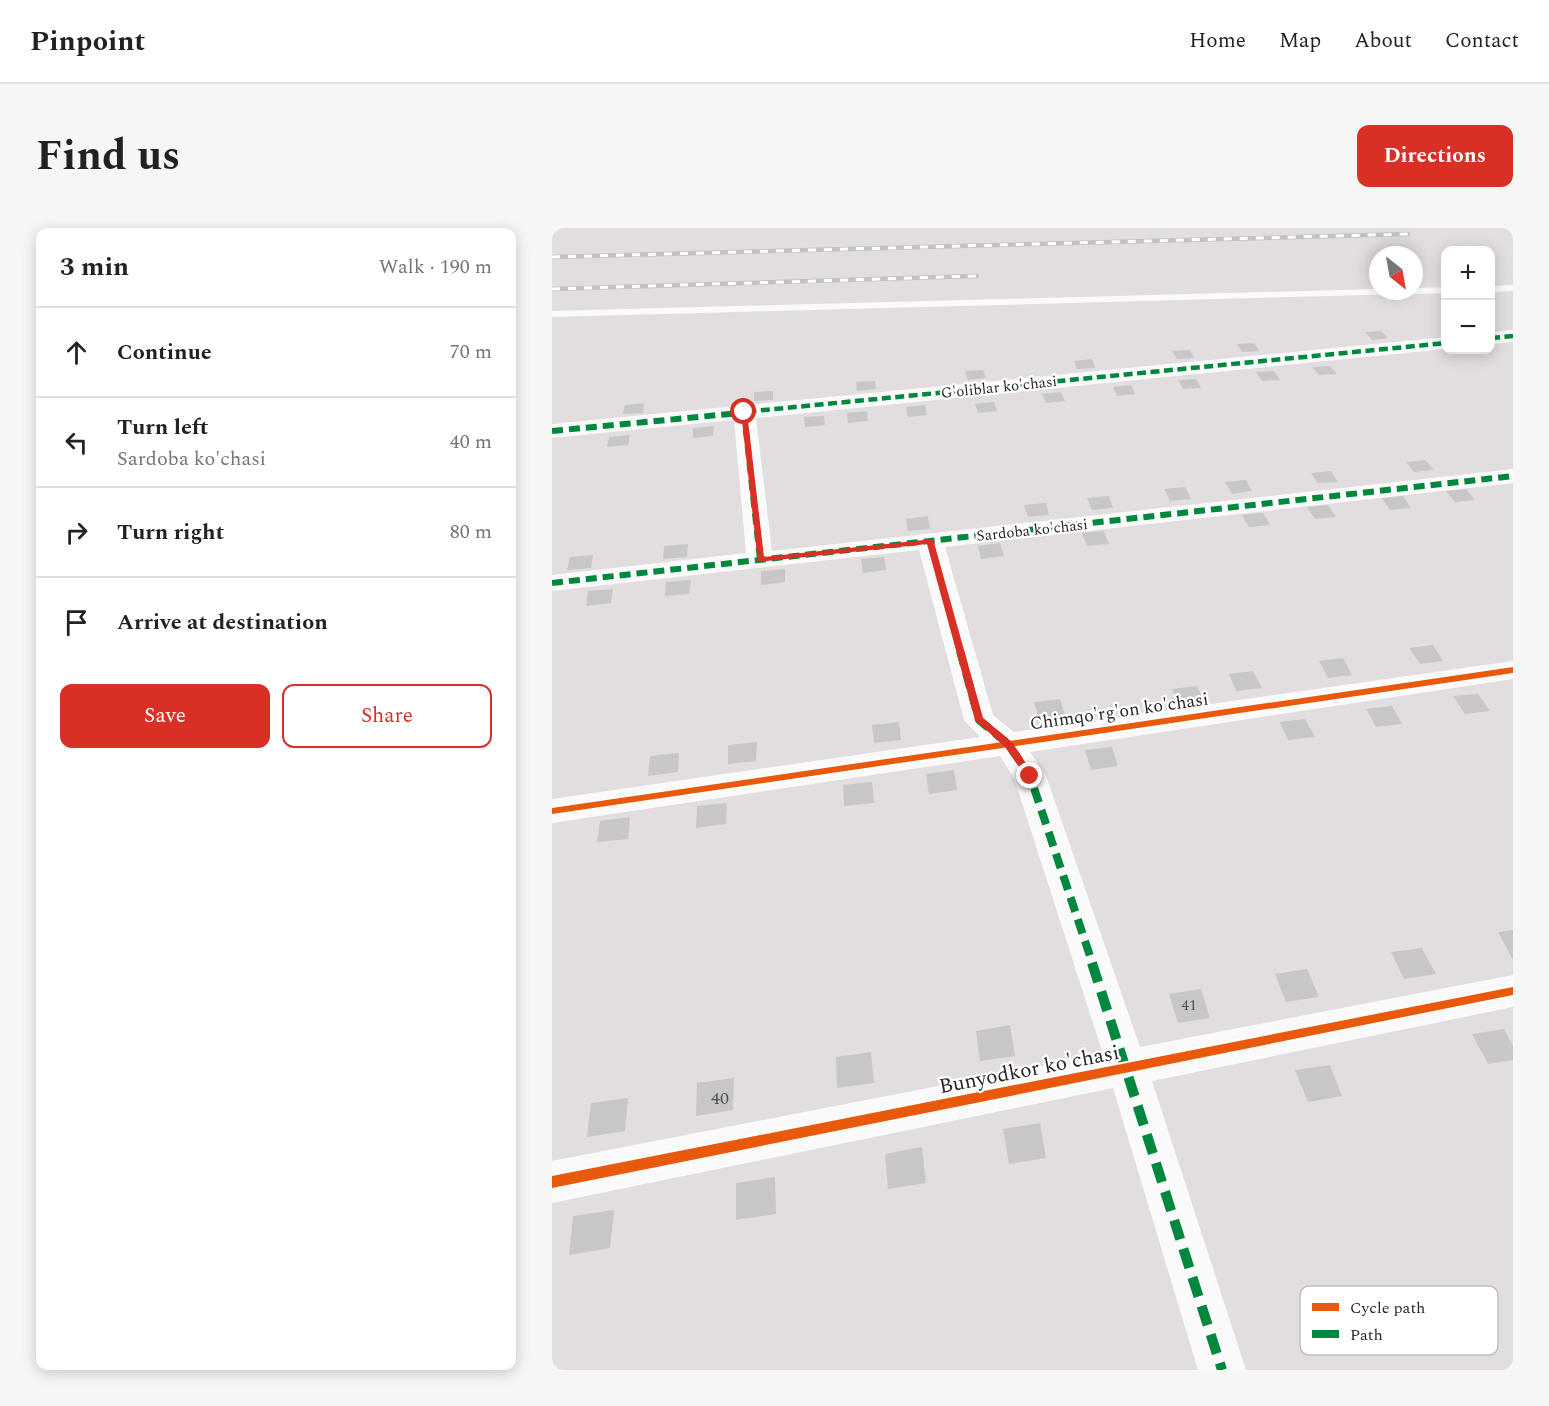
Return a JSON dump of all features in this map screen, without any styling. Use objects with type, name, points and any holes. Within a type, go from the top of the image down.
[{"type":"street","points":[[1495,338],[1513,336]]},
{"type":"street","name":"G'oliblar ko'chasi","points":[[552,431],[1441,343]]},
{"type":"street","points":[[744,412],[760,560]]},
{"type":"street","name":"Sardoba ko'chasi","points":[[552,583],[1513,476]]},
{"type":"street","points":[[930,541],[979,720],[1008,744],[1030,776],[1127,1067],[1222,1370]]},
{"type":"street","name":"Chimqo'rg'on ko'chasi","points":[[552,811],[1513,670]]},
{"type":"street","name":"Bunyodkor ko'chasi","points":[[552,1182],[1513,991]]},
{"type":"lane","points":[[1495,289],[1513,288]]},
{"type":"lane","points":[[1423,291],[1441,290]]},
{"type":"lane","points":[[552,314],[1369,292]]},
{"type":"building","points":[[1381,331],[1388,338],[1372,340],[1365,332]]},
{"type":"building","points":[[1254,343],[1260,351],[1242,352],[1237,344]]},
{"type":"building","points":[[1190,350],[1194,358],[1177,359],[1172,351]]},
{"type":"building","points":[[1092,359],[1095,368],[1077,369],[1074,361]]},
{"type":"building","points":[[1330,366],[1337,374],[1319,375],[1312,367]]},
{"type":"building","points":[[983,370],[986,378],[968,380],[965,371]]},
{"type":"building","points":[[1274,371],[1280,380],[1262,381],[1256,372]]},
{"type":"building","points":[[1196,379],[1201,388],[1183,389],[1178,380]]},
{"type":"building","points":[[875,381],[876,389],[857,391],[856,382]]},
{"type":"building","points":[[1131,385],[1135,394],[1117,396],[1113,387]]},
{"type":"building","points":[[773,391],[773,400],[754,401],[754,392]]},
{"type":"building","points":[[1061,392],[1065,401],[1046,403],[1042,394]]},
{"type":"building","points":[[994,402],[997,411],[978,413],[975,404]]},
{"type":"building","points":[[644,403],[643,413],[623,414],[625,405]]},
{"type":"building","points":[[925,405],[927,415],[908,417],[906,407]]},
{"type":"building","points":[[867,411],[868,421],[848,423],[847,413]]},
{"type":"building","points":[[824,416],[825,425],[805,427],[804,417]]},
{"type":"building","points":[[714,426],[713,436],[693,438],[693,428]]},
{"type":"building","points":[[630,435],[628,445],[607,447],[609,437]]},
{"type":"building","points":[[1425,460],[1434,470],[1414,472],[1406,462]]},
{"type":"building","points":[[1331,471],[1338,482],[1318,483],[1311,473]]},
{"type":"building","points":[[1246,480],[1252,491],[1232,494],[1225,482]]},
{"type":"building","points":[[1185,487],[1191,499],[1170,501],[1164,489]]},
{"type":"building","points":[[1466,489],[1475,500],[1455,502],[1446,491]]},
{"type":"building","points":[[1109,496],[1113,508],[1092,510],[1087,498]]},
{"type":"building","points":[[1403,496],[1411,508],[1390,510],[1382,498]]},
{"type":"building","points":[[1046,503],[1049,515],[1028,517],[1024,505]]},
{"type":"building","points":[[1328,505],[1336,517],[1315,519],[1307,507]]},
{"type":"building","points":[[1263,513],[1270,525],[1249,527],[1242,515]]},
{"type":"building","points":[[928,516],[930,529],[908,531],[906,519]]},
{"type":"building","points":[[1104,531],[1109,544],[1087,546],[1082,533]]},
{"type":"building","points":[[1000,543],[1004,556],[981,559],[978,546]]},
{"type":"building","points":[[688,544],[687,557],[663,559],[664,546]]},
{"type":"building","points":[[593,555],[591,568],[567,570],[570,557]]},
{"type":"building","points":[[884,557],[886,570],[863,573],[861,559]]},
{"type":"building","points":[[785,569],[785,582],[761,585],[761,571]]},
{"type":"building","points":[[691,580],[689,594],[665,596],[666,582]]},
{"type":"building","points":[[613,589],[611,603],[586,606],[588,591]]},
{"type":"building","points":[[1433,645],[1443,661],[1420,664],[1409,648]]},
{"type":"building","points":[[1343,658],[1352,675],[1328,678],[1319,661]]},
{"type":"building","points":[[1253,671],[1262,688],[1236,691],[1229,674]]},
{"type":"building","points":[[1197,686],[1205,703],[1179,706],[1172,689]]},
{"type":"building","points":[[1478,694],[1490,711],[1465,714],[1453,696]]},
{"type":"building","points":[[1060,699],[1065,716],[1039,719],[1034,702]]},
{"type":"building","points":[[1392,706],[1402,724],[1376,727],[1366,709]]},
{"type":"building","points":[[1305,719],[1315,737],[1288,740],[1280,722]]},
{"type":"building","points":[[899,722],[901,740],[874,743],[872,725]]},
{"type":"building","points":[[757,742],[756,761],[728,764],[728,745]]},
{"type":"building","points":[[1112,747],[1118,766],[1091,770],[1085,750]]},
{"type":"building","points":[[679,753],[678,772],[648,776],[650,756]]},
{"type":"building","points":[[954,770],[957,790],[929,794],[926,774]]},
{"type":"building","points":[[872,782],[874,803],[844,806],[843,785]]},
{"type":"building","points":[[727,803],[726,824],[696,828],[697,806]]},
{"type":"building","points":[[630,817],[628,839],[597,842],[600,821]]},
{"type":"building","points":[[1513,930],[1513,960],[1498,932]]},
{"type":"building","points":[[1422,948],[1436,974],[1404,979],[1391,952]]},
{"type":"building","points":[[1307,969],[1319,997],[1286,1002],[1275,974]]},
{"type":"building","points":[[1201,989],[1210,1018],[1178,1023],[1169,994]]},
{"type":"building","points":[[1010,1025],[1015,1056],[980,1061],[976,1031]]},
{"type":"building","points":[[1504,1029],[1513,1046],[1513,1060],[1488,1064],[1472,1034]]},
{"type":"building","points":[[871,1052],[874,1083],[837,1088],[836,1057]]},
{"type":"building","points":[[1330,1065],[1342,1096],[1308,1102],[1295,1070]]},
{"type":"building","points":[[734,1078],[733,1110],[696,1116],[697,1083]]},
{"type":"building","points":[[628,1098],[625,1131],[587,1137],[591,1103]]},
{"type":"building","points":[[1040,1123],[1046,1158],[1009,1164],[1003,1129]]},
{"type":"building","points":[[922,1147],[926,1183],[888,1189],[885,1154]]},
{"type":"building","points":[[775,1177],[776,1214],[736,1220],[736,1183]]},
{"type":"building","points":[[614,1210],[610,1248],[569,1255],[573,1216]]},
{"type":"railway","points":[[552,257],[1408,234]]},
{"type":"railway","points":[[552,289],[977,276]]},
{"type":"marked path","points":[[1495,338],[1513,336]]},
{"type":"marked path","points":[[552,431],[1441,343]]},
{"type":"marked path","points":[[744,412],[760,560]]},
{"type":"marked path","points":[[552,583],[1513,476]]},
{"type":"marked path","points":[[930,541],[979,720],[1008,744],[1030,776],[1127,1067],[1222,1370]]},
{"type":"cycle path","points":[[552,811],[1513,670]]},
{"type":"cycle path","points":[[552,1182],[1513,991]]},
{"type":"route","points":[[744,412],[760,560],[930,541],[979,720],[1008,744],[1030,776]]}]
